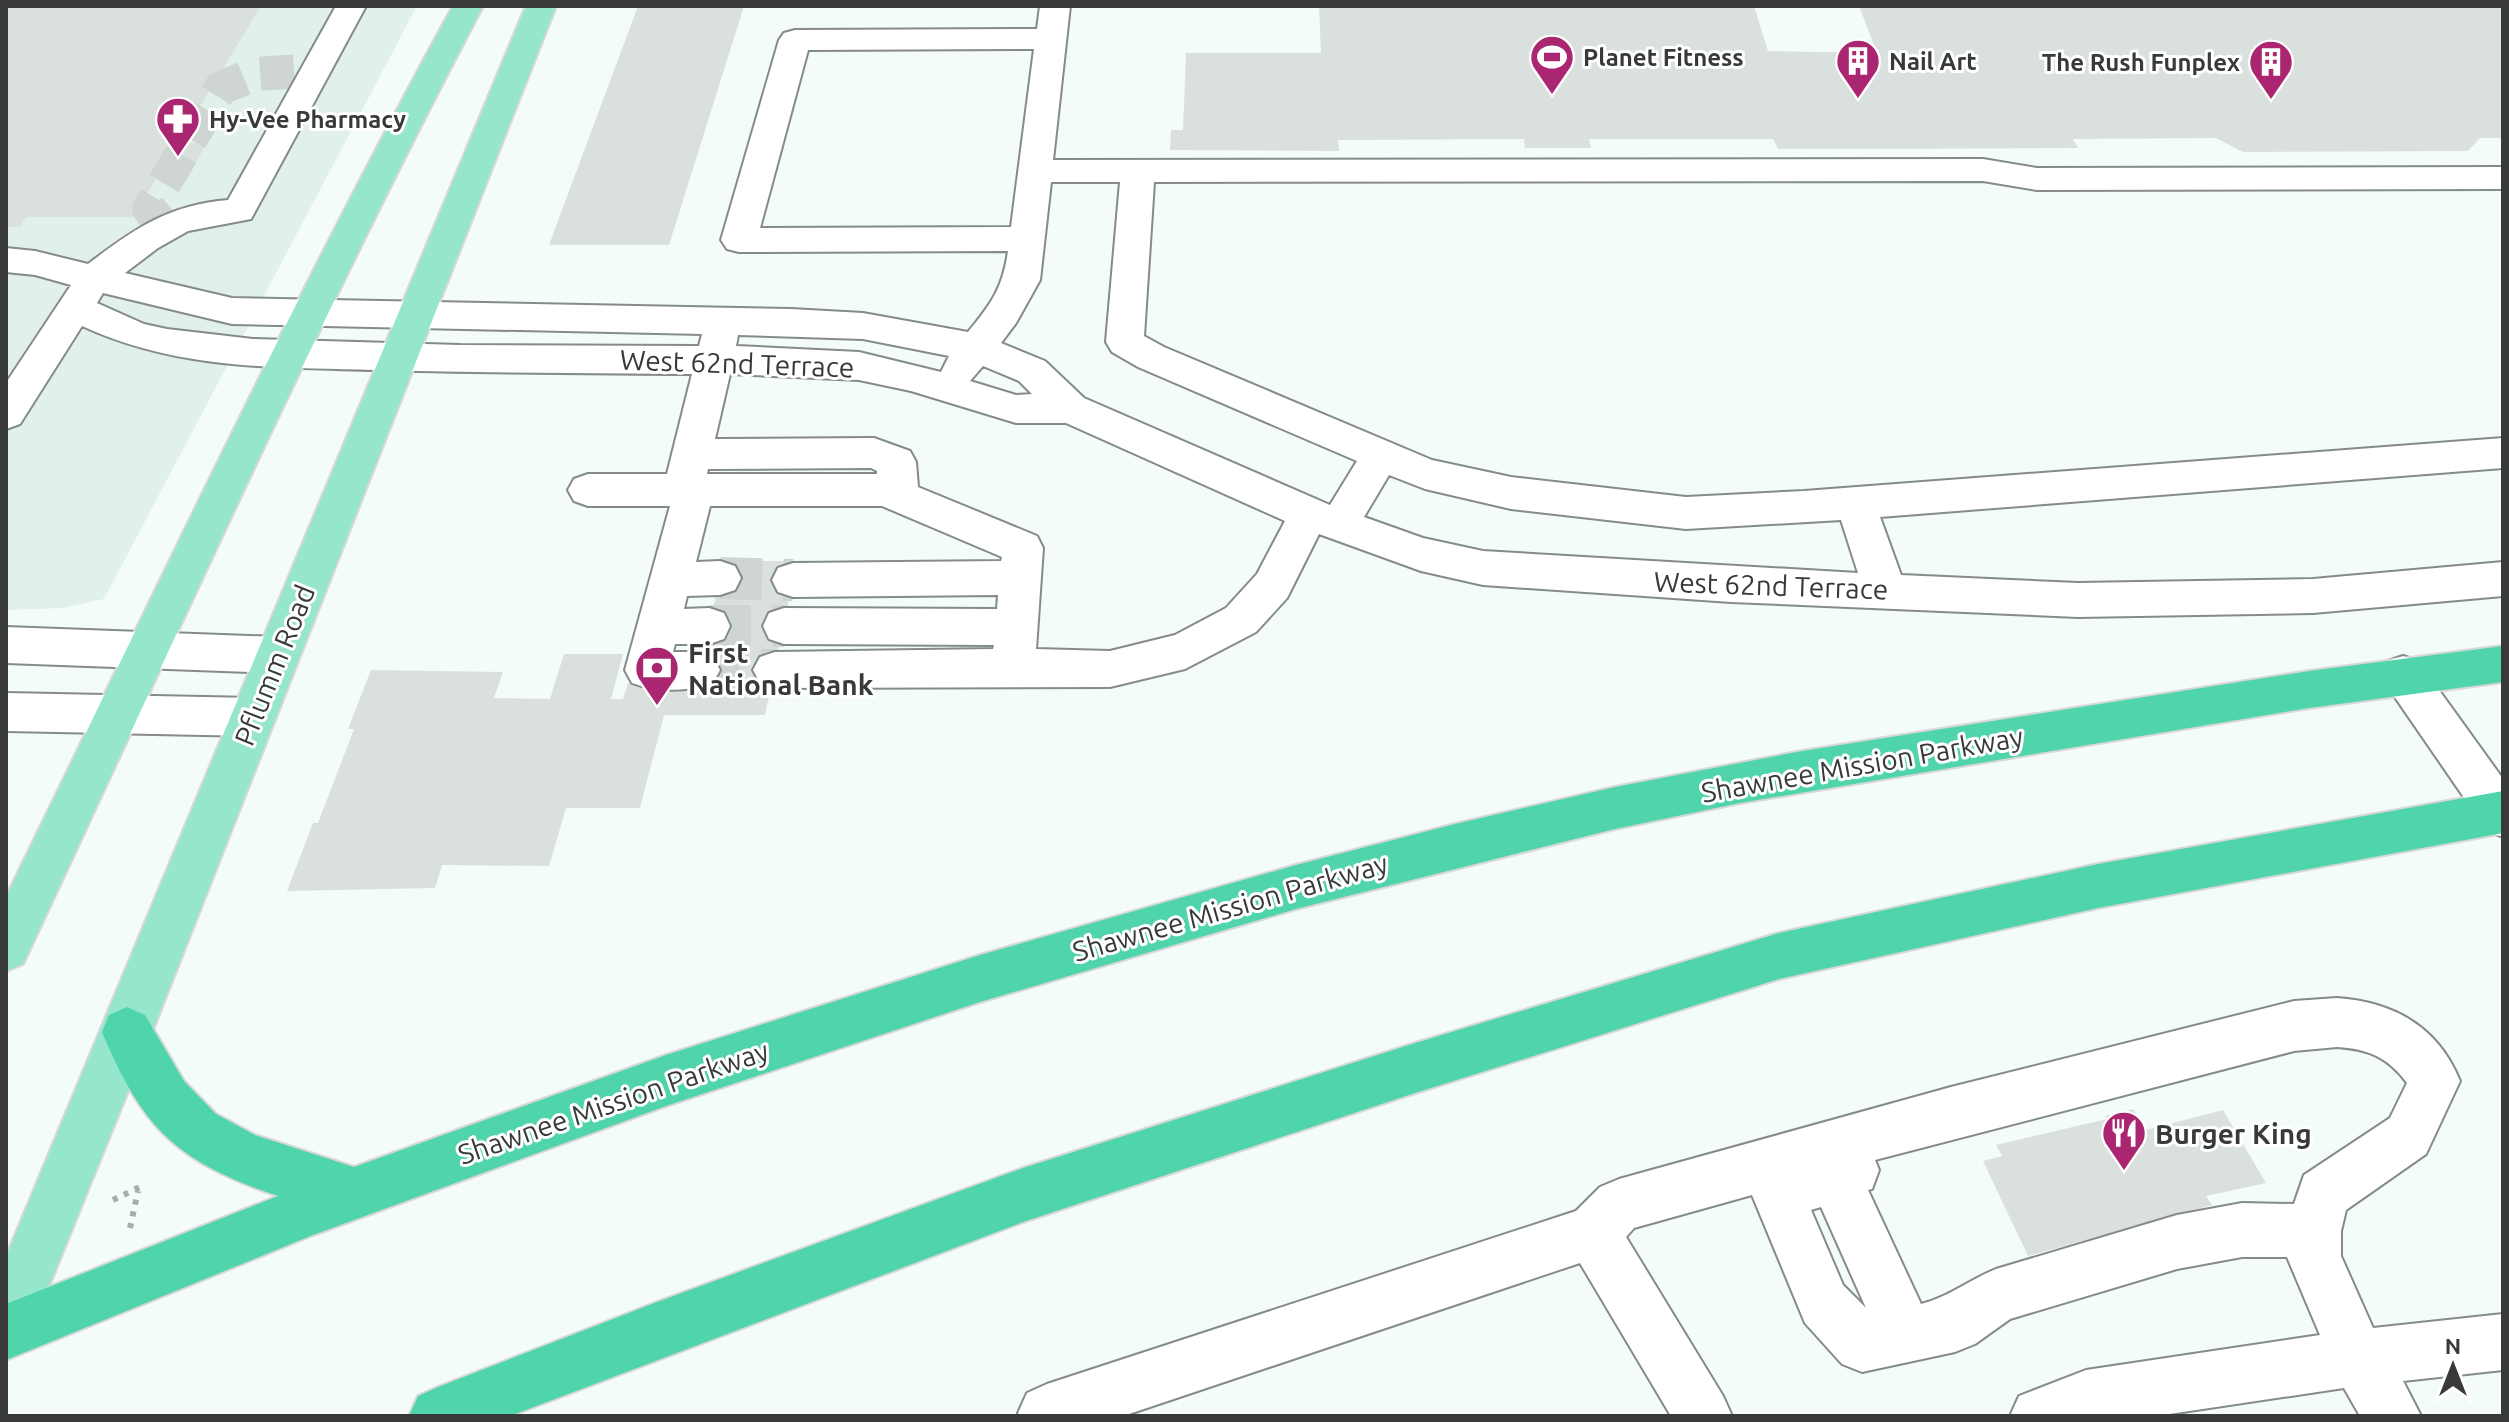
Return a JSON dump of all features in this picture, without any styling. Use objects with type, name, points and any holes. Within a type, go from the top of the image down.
[{"type":"highway","name":"Shawnee Mission Parkway","points":[[6,1332],[353,1193],[643,1089],[1047,958],[1396,860],[1619,807],[1858,762],[2403,674],[2503,664]]},
{"type":"highway","points":[[438,1416],[672,1324],[1023,1195],[1412,1069],[1779,956],[2098,886],[2502,814]]},
{"type":"highway","points":[[127,1032],[160,1090],[197,1131],[243,1155],[353,1193]]},
{"type":"main road","points":[[6,948],[20,891],[119,715],[405,123],[468,6]]},
{"type":"main road","name":"Pflumm Road","points":[[6,1323],[127,1032],[541,6]]},
{"type":"street","points":[[6,414],[85,293],[163,225],[204,213],[239,211],[351,6]]},
{"type":"street","points":[[944,387],[1003,314],[1022,280],[1029,239],[1053,23],[795,40],[739,240],[1029,239]]},
{"type":"street","points":[[1036,171],[1983,170],[2037,179],[2503,178]]},
{"type":"street","points":[[1138,171],[1125,342],[1151,357],[1425,474],[1511,493],[1686,513],[2503,453]]},
{"type":"street","points":[[6,260],[35,263],[85,293]]},
{"type":"street","name":"West 62nd Terrace","points":[[85,293],[138,287],[193,306],[416,317],[719,340],[859,366],[1016,409],[1070,408]]},
{"type":"street","name":"West 62nd Terrace","points":[[85,293],[135,335],[167,343],[291,355],[399,357],[719,340],[863,326],[977,348],[1032,371],[1070,408],[1324,520],[1421,554],[1483,568],[1731,585],[2078,600],[2313,596],[2503,579]]},
{"type":"street","points":[[660,616],[719,340]]},
{"type":"street","points":[[1015,625],[784,627],[1015,625],[1110,669],[1185,651],[1241,620],[1381,455]]},
{"type":"street","points":[[588,490],[690,478],[885,490],[1023,548],[1015,625]]},
{"type":"street","points":[[1856,502],[1868,546],[1886,590]]},
{"type":"street","points":[[660,616],[709,626],[660,616]]},
{"type":"street","points":[[6,645],[278,655]]},
{"type":"street","points":[[2403,674],[2502,814]]},
{"type":"street","points":[[6,712],[253,717]]},
{"type":"street","points":[[1048,1416],[1047,1413],[1592,1232],[1619,1206],[1951,1113],[2294,1026],[2331,1022],[2377,1026],[2401,1040],[2423,1060],[2435,1081],[2408,1136],[2323,1194],[2314,1231],[2314,1257],[2358,1358],[2392,1416]]},
{"type":"street","points":[[1951,1113],[1938,1143],[1834,1176],[1906,1334],[1955,1324],[1996,1296],[2177,1242],[2242,1230],[2314,1231]]},
{"type":"street","points":[[1592,1232],[1703,1416]]},
{"type":"street","points":[[2039,1416],[2086,1398],[2358,1358],[2503,1342]]},
{"type":"path","points":[[99,1206],[141,1187],[128,1237]]},
{"type":"shaded area","points":[[6,6],[417,6],[104,599],[63,608],[6,610]]},
{"type":"building","points":[[6,6],[261,6],[178,143],[207,143],[190,172],[160,172],[133,217],[26,217],[20,227],[6,227]]},
{"type":"building","points":[[638,6],[744,6],[669,245],[549,245]]},
{"type":"building","points":[[1319,6],[1754,6],[1768,51],[1877,53],[1859,6],[2503,6],[2503,138],[2480,138],[2468,151],[2243,152],[2216,138],[2073,139],[2078,148],[1778,149],[1773,139],[1589,139],[1591,148],[1525,148],[1524,139],[1338,140],[1339,151],[1170,150],[1171,130],[1183,130],[1186,53],[1321,53]]},
{"type":"building","points":[[724,561],[797,561],[765,715],[664,715],[640,808],[566,808],[549,866],[442,865],[435,888],[287,891],[313,823],[318,823],[354,729],[348,729],[371,670],[503,672],[494,698],[550,699],[564,654],[623,654],[611,699],[623,699],[628,683],[695,683]]},
{"type":"building","name":"Burger King","points":[[2133,1109],[2146,1130],[2223,1110],[2266,1183],[2206,1196],[2212,1205],[2028,1256],[1983,1161],[2002,1156],[1996,1145],[2107,1119],[2105,1116]]},
{"type":"tunnel","points":[[163,225],[149,209],[221,88],[255,74],[316,70]]},
{"type":"tunnel","points":[[720,578],[793,580]]},
{"type":"tunnel","points":[[709,626],[784,626]]},
{"type":"tunnel","points":[[698,670],[775,670]]},
{"type":"place","name":"Planet Fitness","points":[[1552,96]]},
{"type":"place","name":"Nail Art","points":[[1858,100]]},
{"type":"place","name":"The Rush Funplex","points":[[2271,101]]},
{"type":"place","name":"Hy-Vee Pharmacy","points":[[178,158]]},
{"type":"place","name":"First National Bank","points":[[657,707]]},
{"type":"place","name":"Burger King","points":[[2124,1172]]}]
